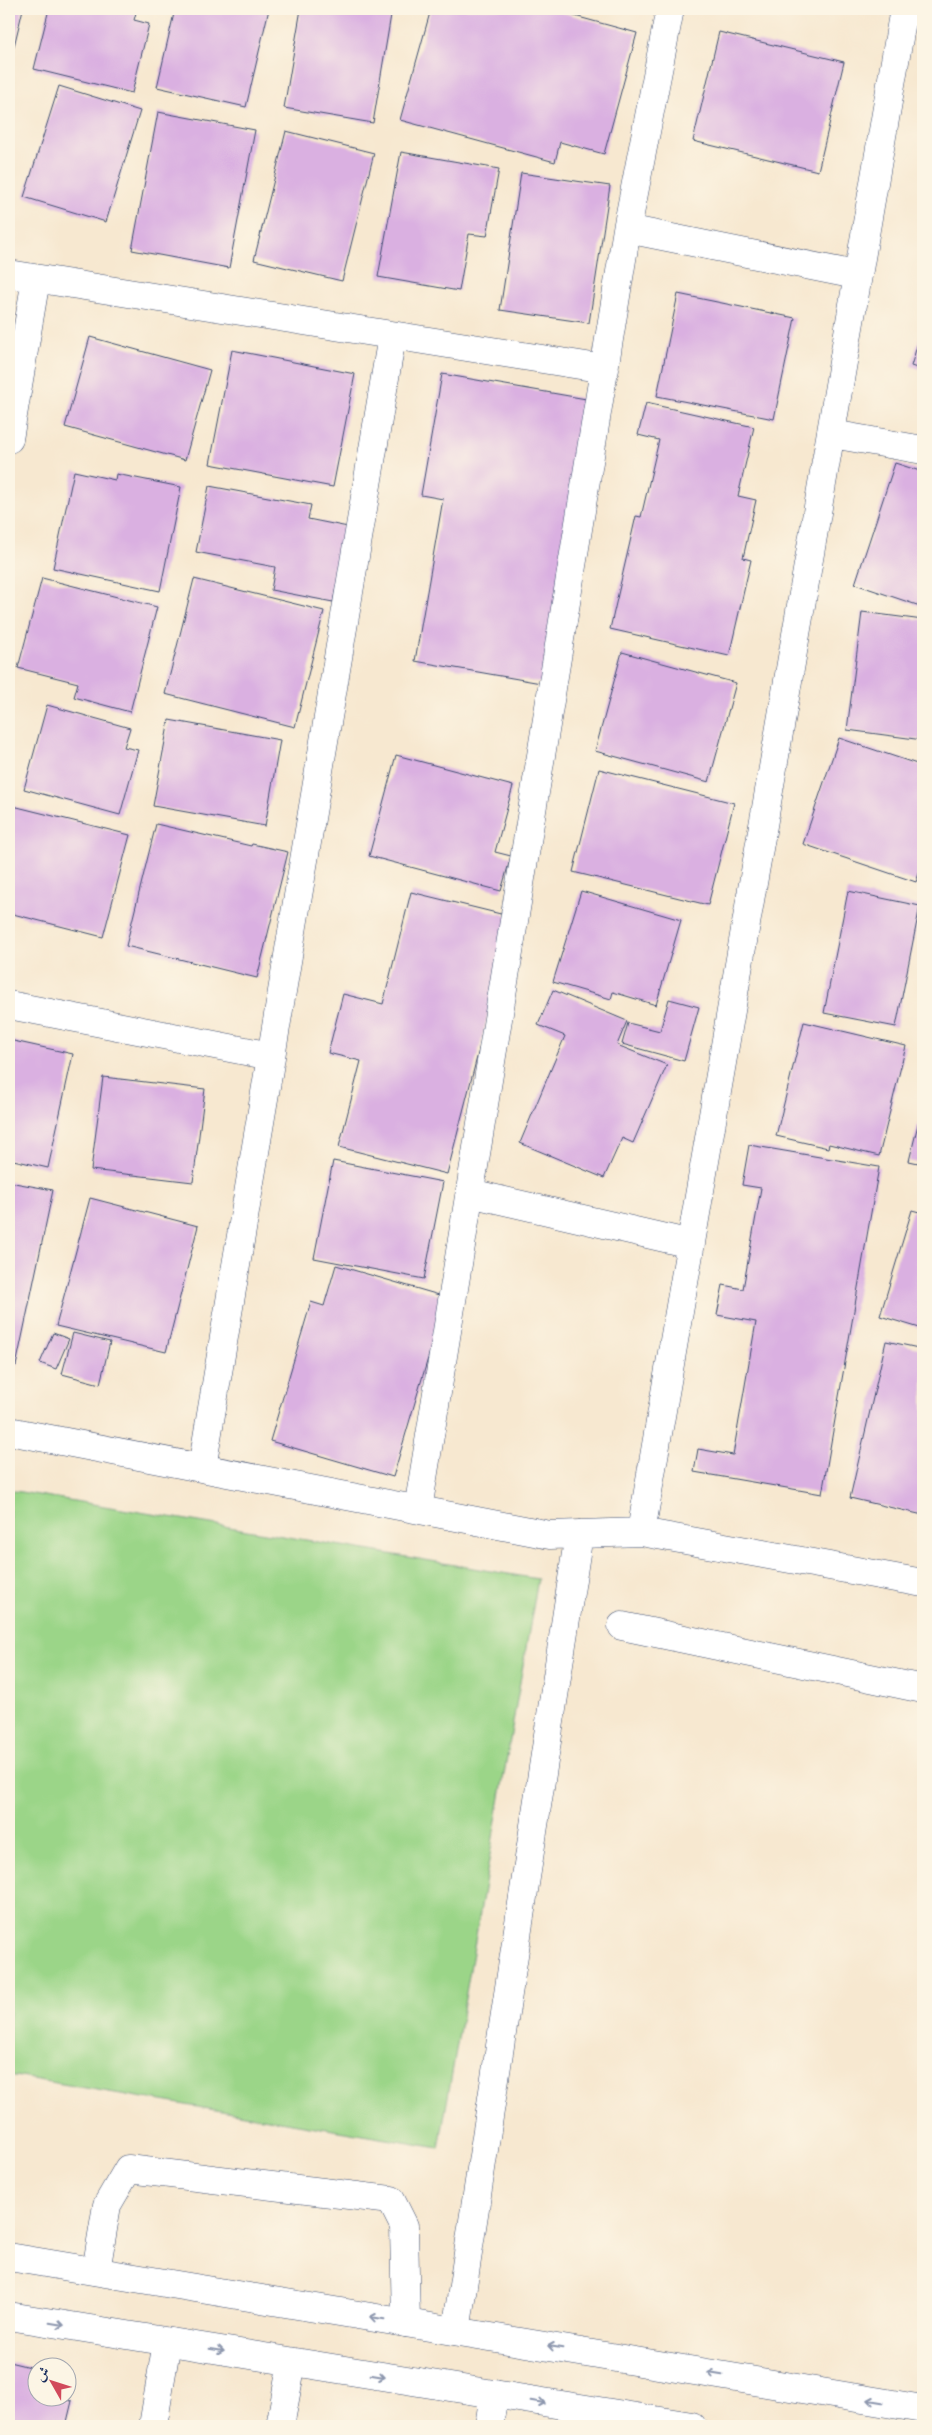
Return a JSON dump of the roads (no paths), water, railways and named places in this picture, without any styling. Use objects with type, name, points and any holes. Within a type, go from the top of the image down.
[{"type":"street","points":[[418,1509],[627,228],[670,9]]},
{"type":"street","points":[[641,1532],[832,434],[856,275],[904,9]]},
{"type":"street","points":[[627,228],[856,275]]},
{"type":"street","points":[[9,274],[605,369]]},
{"type":"street","points":[[9,439],[36,279]]},
{"type":"street","points":[[202,1468],[392,336]]},
{"type":"street","points":[[832,434],[923,450]]},
{"type":"street","points":[[9,1004],[271,1056]]},
{"type":"street","points":[[470,1193],[691,1244]]},
{"type":"street","points":[[9,1431],[550,1535],[641,1532],[923,1583]]},
{"type":"street","points":[[456,2331],[579,1534]]},
{"type":"street","points":[[622,1626],[923,1689]]},
{"type":"street","points":[[96,2271],[107,2205],[128,2168],[391,2200],[404,2226],[406,2323]]},
{"type":"street","points":[[9,2257],[923,2409]]},
{"type":"street","points":[[9,2316],[692,2426]]},
{"type":"street","points":[[153,2426],[167,2342]]},
{"type":"street","points":[[280,2426],[292,2362]]},
{"type":"street","points":[[489,2426],[494,2394]]}]
